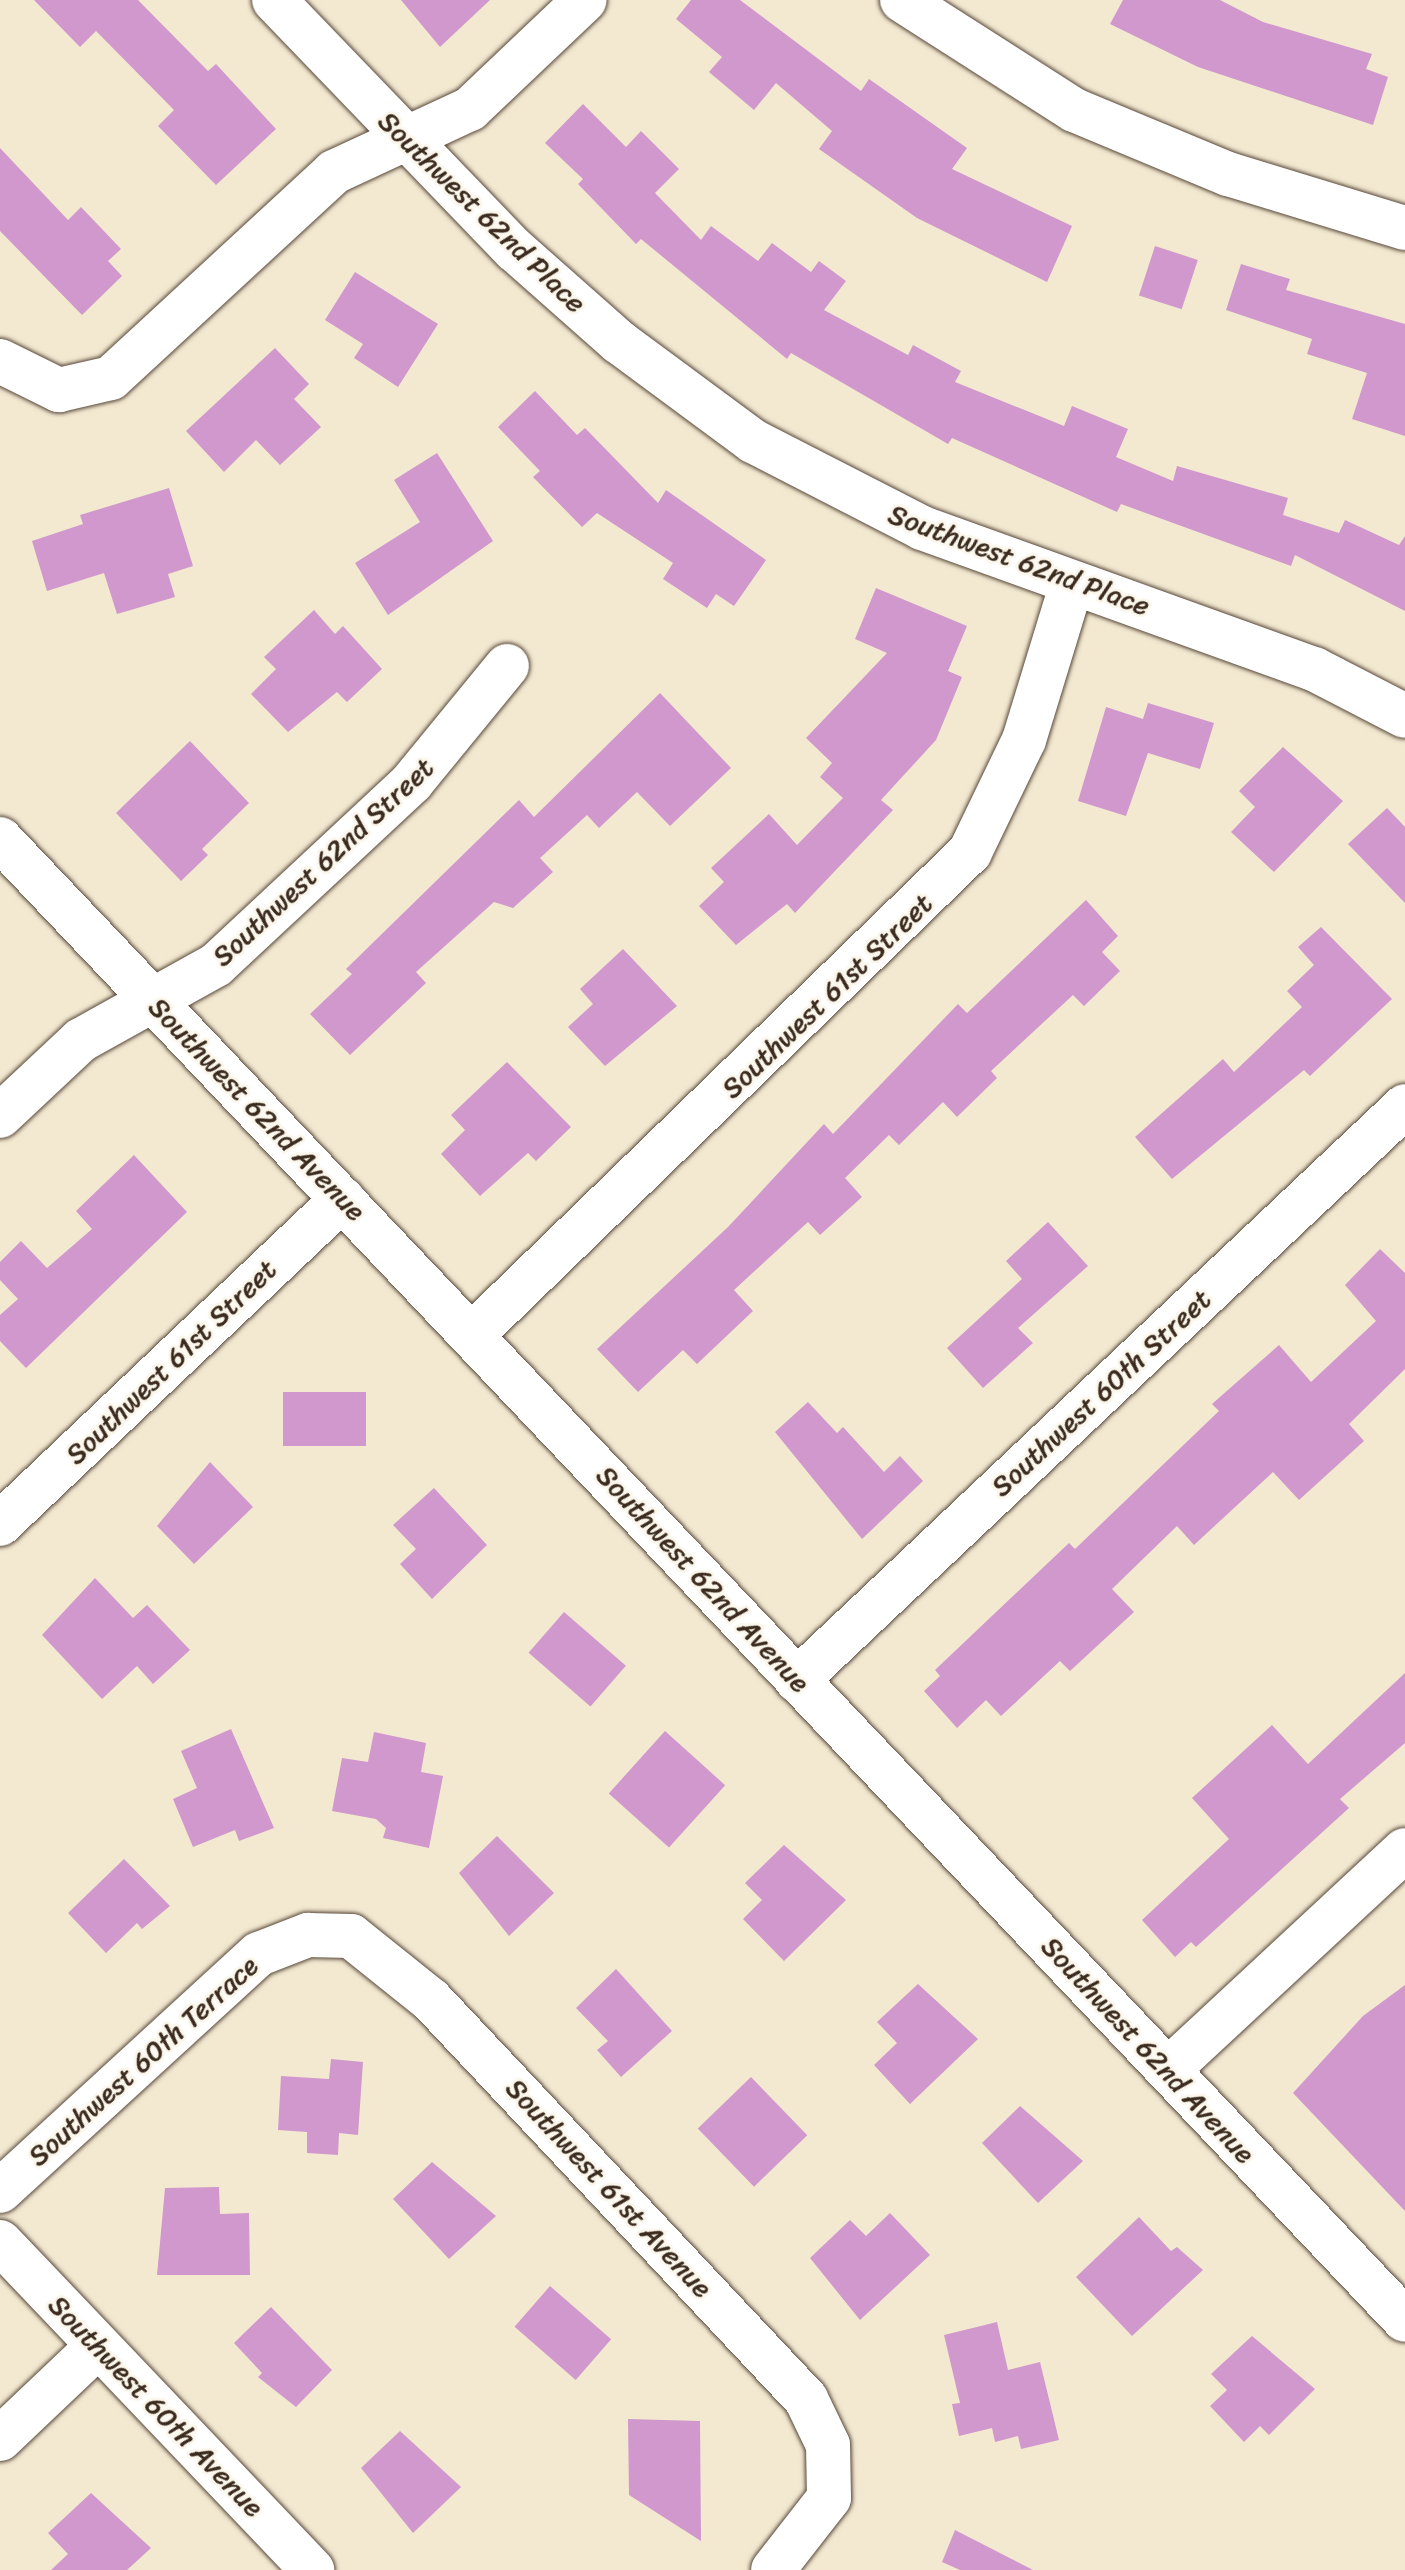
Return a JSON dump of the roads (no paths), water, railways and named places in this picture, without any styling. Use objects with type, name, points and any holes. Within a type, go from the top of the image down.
[{"type":"street","name":"Southwest 62nd Place","points":[[274,0],[407,141],[598,324],[753,441],[922,528],[1314,669],[1405,716]]},
{"type":"street","points":[[0,361],[41,386],[72,390],[111,378],[142,355],[334,172],[407,141],[470,109],[585,0]]},
{"type":"street","points":[[902,0],[1074,110],[1228,174],[1405,228]]},
{"type":"street","name":"Southwest 61st Street","points":[[472,1335],[970,852],[1024,740],[1072,583]]},
{"type":"street","name":"Southwest 62nd Street","points":[[0,1116],[81,1040],[216,965],[389,804],[468,722],[507,666]]},
{"type":"street","name":"Southwest 62nd Avenue","points":[[0,839],[1405,2320]]},
{"type":"street","name":"Southwest 60th Street","points":[[797,1680],[1405,1106]]},
{"type":"street","name":"Southwest 61st Street","points":[[0,1524],[342,1199]]},
{"type":"street","points":[[1168,2070],[1405,1850]]},
{"type":"street","name":"Southwest 60th Terrace","points":[[0,2191],[259,1954],[290,1939],[338,1932]]},
{"type":"street","name":"Southwest 61st Avenue","points":[[338,1932],[379,1954],[431,2000],[788,2376],[822,2426],[832,2480],[819,2517],[773,2570]]},
{"type":"street","name":"Southwest 60th Avenue","points":[[0,2242],[312,2570]]},
{"type":"street","points":[[0,2439],[98,2346]]}]
